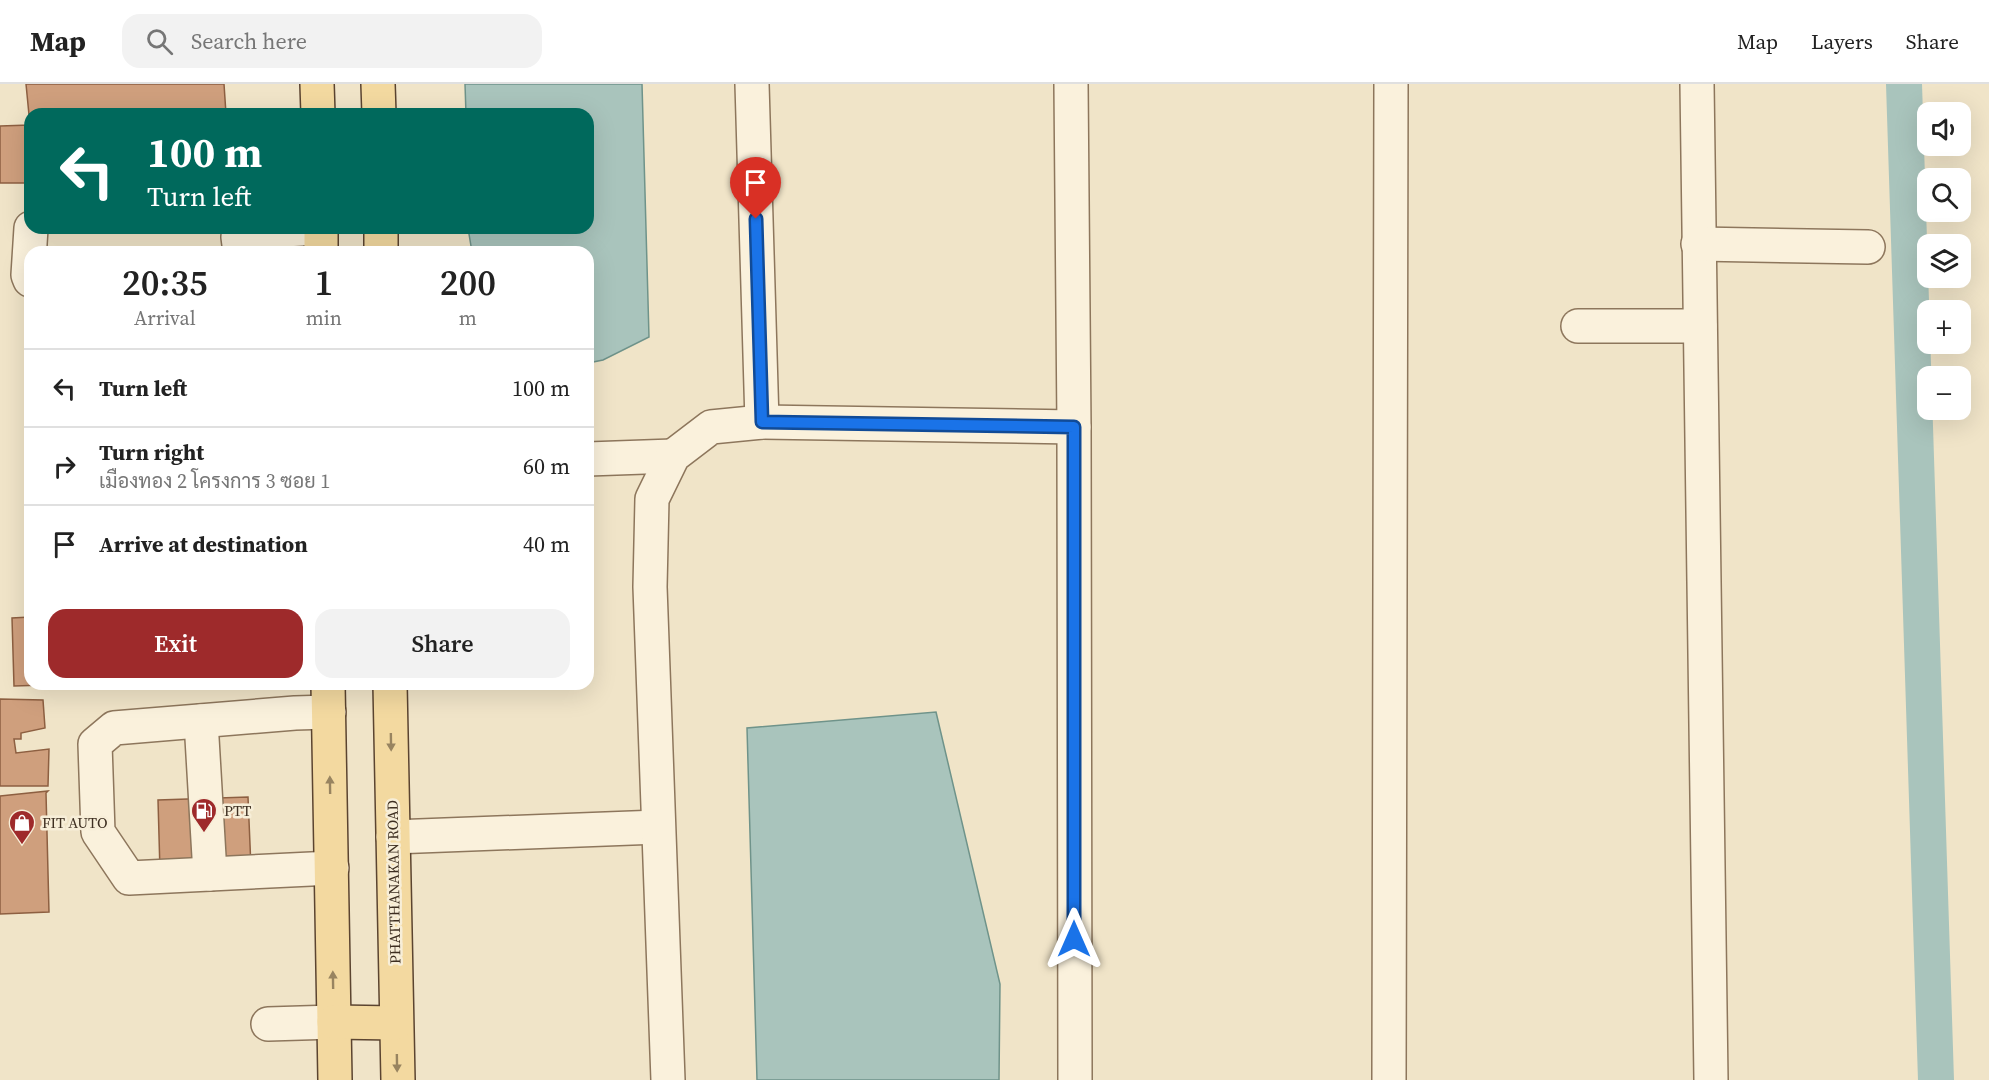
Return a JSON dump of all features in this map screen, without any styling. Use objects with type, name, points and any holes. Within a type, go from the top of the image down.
[{"type":"main road","points":[[317,84],[318,108]]},
{"type":"main road","points":[[378,84],[378,108]]},
{"type":"main road","name":"PHATTHANAKAN ROAD","points":[[390,690],[398,1080]]},
{"type":"main road","points":[[328,698],[335,1080]]},
{"type":"main road","points":[[334,1022],[396,1023]]},
{"type":"street","points":[[752,84],[762,422]]},
{"type":"street","points":[[1071,84],[1075,1080]]},
{"type":"street","points":[[1389,1080],[1391,84]]},
{"type":"street","points":[[1697,84],[1711,1080]]},
{"type":"street","points":[[238,239],[264,234]]},
{"type":"street","points":[[1698,243],[1868,247]]},
{"type":"street","points":[[1578,326],[1700,326]]},
{"type":"street","points":[[668,1080],[650,587],[652,499],[673,456],[711,427],[762,422],[1074,427]]},
{"type":"street","points":[[594,459],[673,456]]},
{"type":"street","points":[[328,698],[295,713],[114,728],[95,744],[98,832],[129,878],[332,868]]},
{"type":"street","points":[[201,721],[210,874]]},
{"type":"street","points":[[393,837],[658,827]]},
{"type":"street","points":[[268,1024],[334,1022]]},
{"type":"water","points":[[465,84],[642,84],[649,337],[603,360],[594,362],[594,246],[471,246],[469,234],[594,234],[594,108],[466,108]]},
{"type":"water","points":[[936,712],[1000,984],[999,1080],[757,1080],[747,728]]},
{"type":"building","points":[[26,84],[224,84],[226,108],[28,108]]},
{"type":"building","points":[[24,125],[24,183],[0,183],[0,126]]},
{"type":"building","points":[[24,617],[24,686],[14,686],[12,618]]},
{"type":"building","points":[[0,699],[43,700],[45,728],[21,733],[21,739],[14,739],[16,753],[49,749],[48,786],[0,786]]},
{"type":"building","points":[[48,791],[46,793],[49,912],[0,914],[0,796]]},
{"type":"building","name":"PTT","points":[[248,797],[251,868],[160,871],[158,800]]},
{"type":"waterway","points":[[1904,84],[1936,1080]]},
{"type":"place","name":"PTT","points":[[204,834]]},
{"type":"place","name":"FIT AUTO","points":[[22,846]]},
{"type":"route","points":[[756,219],[762,422],[1074,427],[1074,939]]}]
